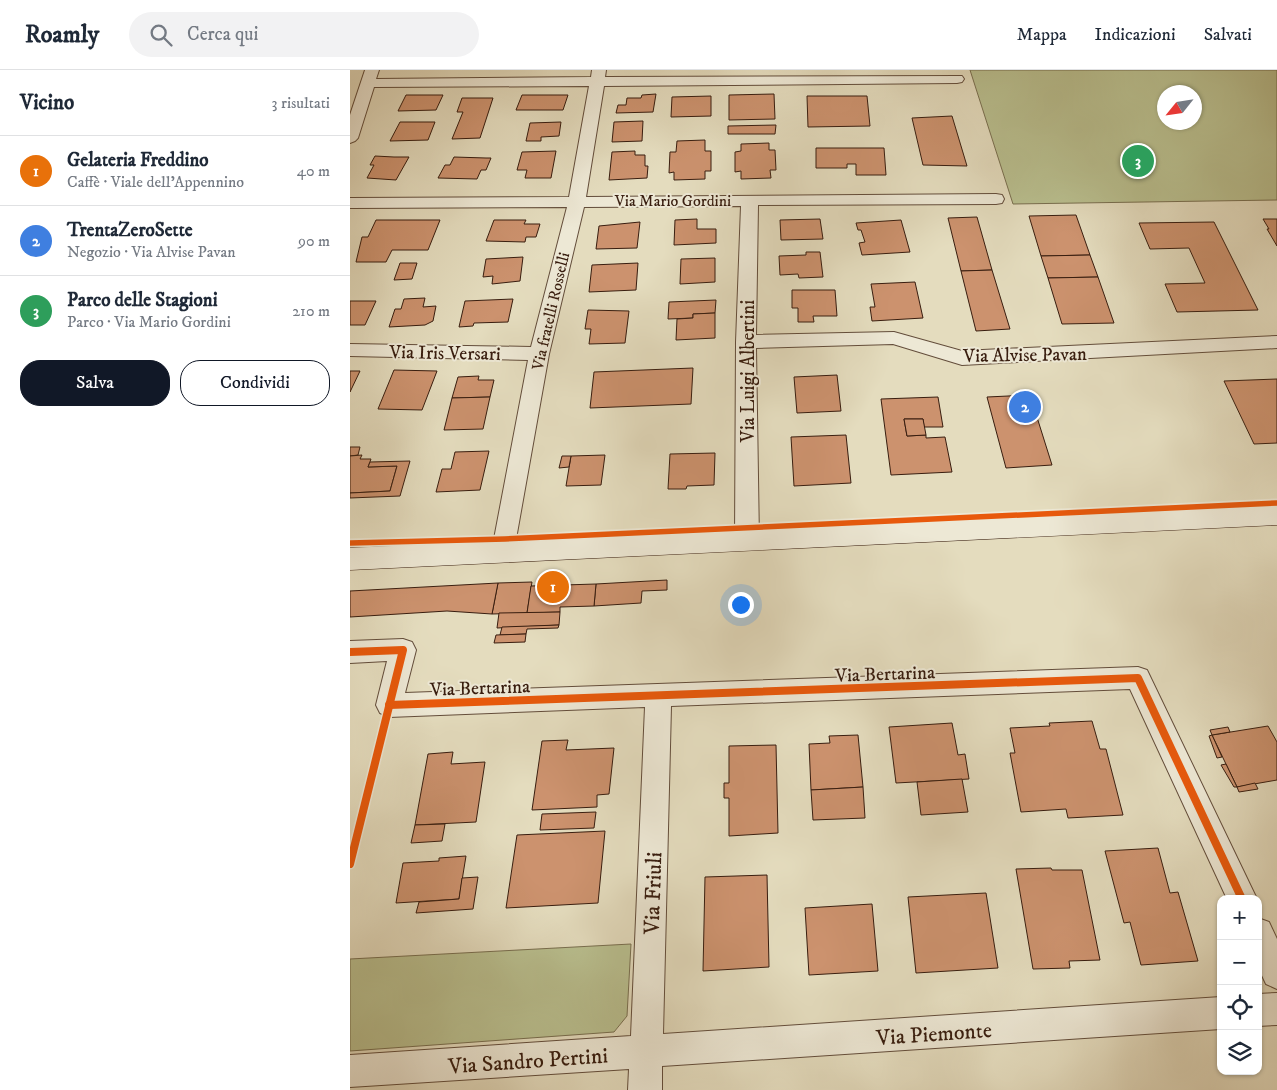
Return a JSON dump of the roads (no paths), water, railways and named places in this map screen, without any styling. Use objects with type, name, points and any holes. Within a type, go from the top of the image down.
[{"type":"main road","points":[[350,559],[1277,514]]},
{"type":"street","points":[[350,138],[369,77],[829,75],[957,79]]},
{"type":"street","name":"Via fratelli Rosselli","points":[[498,551],[505,539],[539,354],[577,200],[598,76]]},
{"type":"street","name":"Via Mario Gordini","points":[[350,203],[577,200],[996,199]]},
{"type":"street","name":"Via Luigi Albertini","points":[[747,541],[746,342],[750,200]]},
{"type":"street","name":"Via Alvise Pavan","points":[[746,342],[894,338],[962,358],[1277,342]]},
{"type":"street","name":"Via Iris Versari","points":[[350,350],[539,354]]},
{"type":"street","name":"Via Bertarina","points":[[350,652],[403,650],[389,705],[1138,678],[1240,895]]},
{"type":"street","name":"Via Friuli","points":[[645,1090],[658,696]]},
{"type":"street","points":[[1261,940],[1277,973]]},
{"type":"street","points":[[1262,1010],[1277,1009]]},
{"type":"street","name":"Via Piemonte","points":[[647,1052],[1217,1013]]},
{"type":"street","name":"Via Sandro Pertini","points":[[350,1071],[647,1052]]},
{"type":"place","name":"Parco delle Stagioni","points":[[1138,161]]},
{"type":"place","name":"TrentaZeroSette","points":[[1025,407]]},
{"type":"place","name":"Gelateria Freddino","points":[[553,587]]}]
